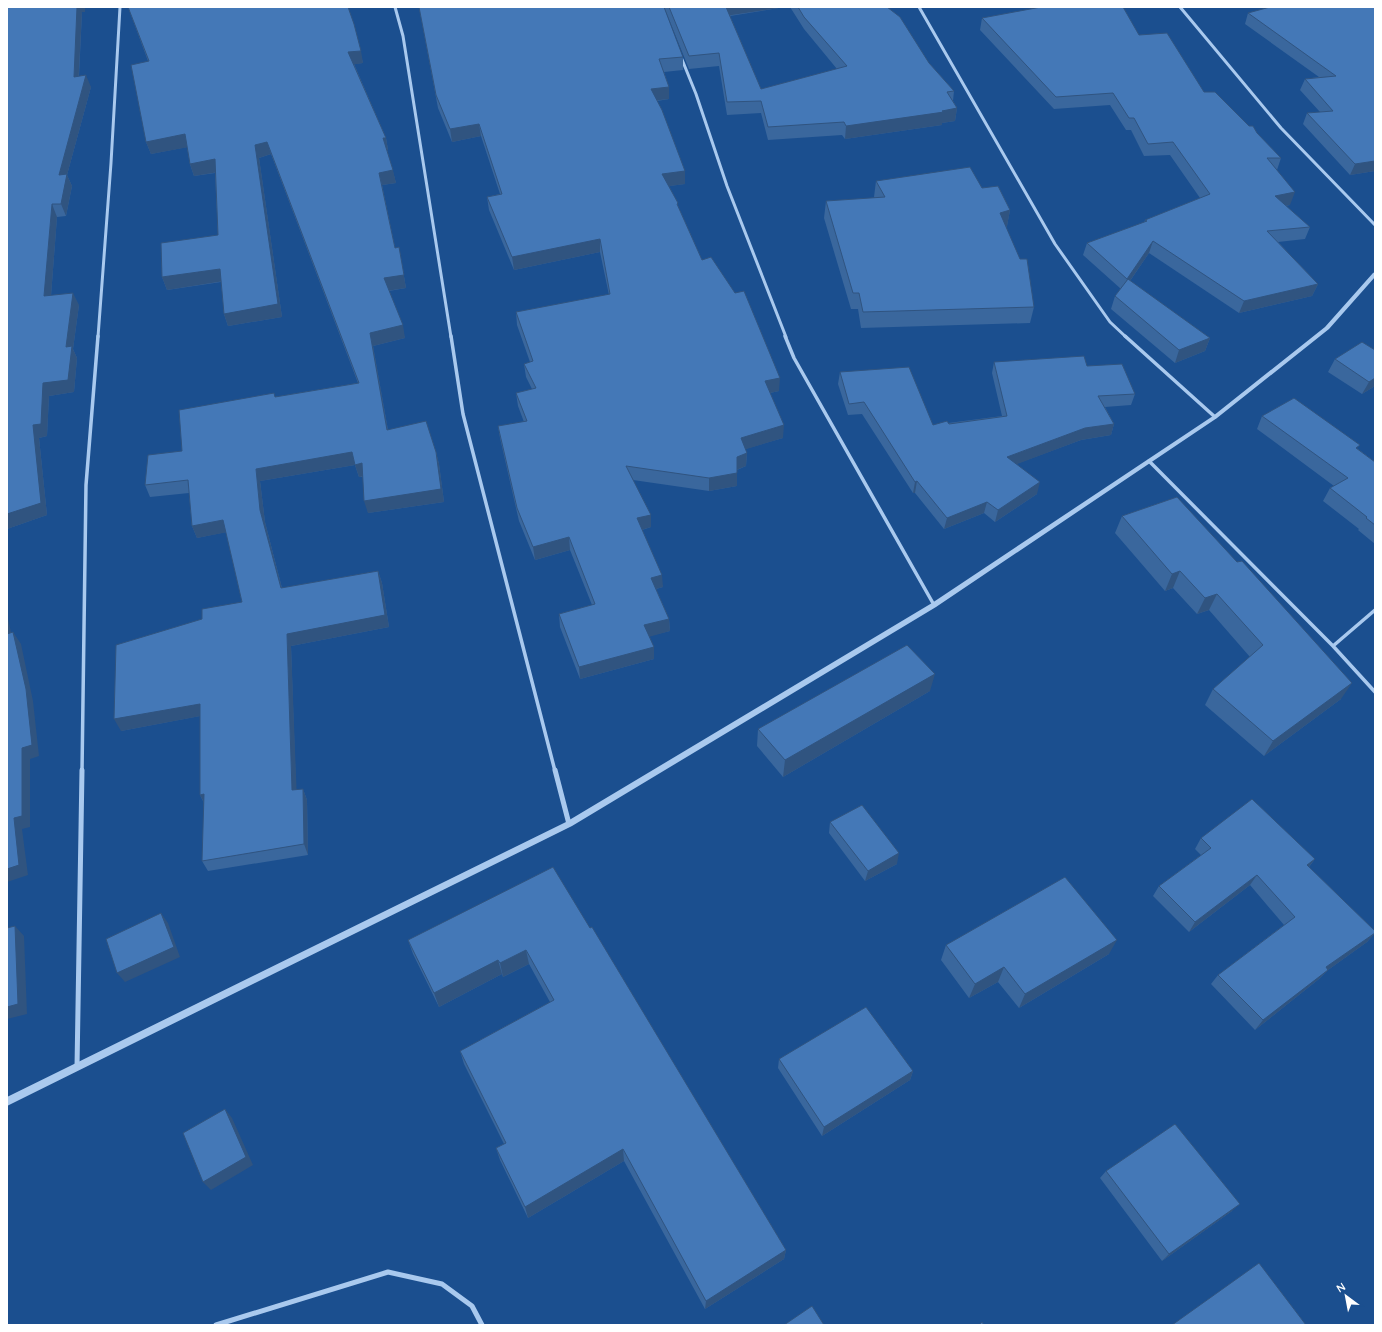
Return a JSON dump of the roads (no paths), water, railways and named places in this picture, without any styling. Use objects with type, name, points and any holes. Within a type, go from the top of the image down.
[{"type":"street","points":[[77,1067],[86,485],[111,163],[120,7]]},
{"type":"street","points":[[396,7],[403,36],[464,414],[569,824]]},
{"type":"street","points":[[919,7],[1055,244],[1110,322],[1215,416]]},
{"type":"street","points":[[1180,7],[1281,128],[1375,225]]},
{"type":"street","points":[[679,50],[696,94],[727,186],[794,358],[934,605]]},
{"type":"street","points":[[7,1102],[569,824],[934,605],[1215,416],[1327,328],[1375,274]]},
{"type":"street","points":[[1149,461],[1334,646],[1375,692]]},
{"type":"street","points":[[1334,646],[1375,610]]},
{"type":"street","points":[[216,1325],[388,1272],[442,1284],[472,1306],[482,1325]]}]
